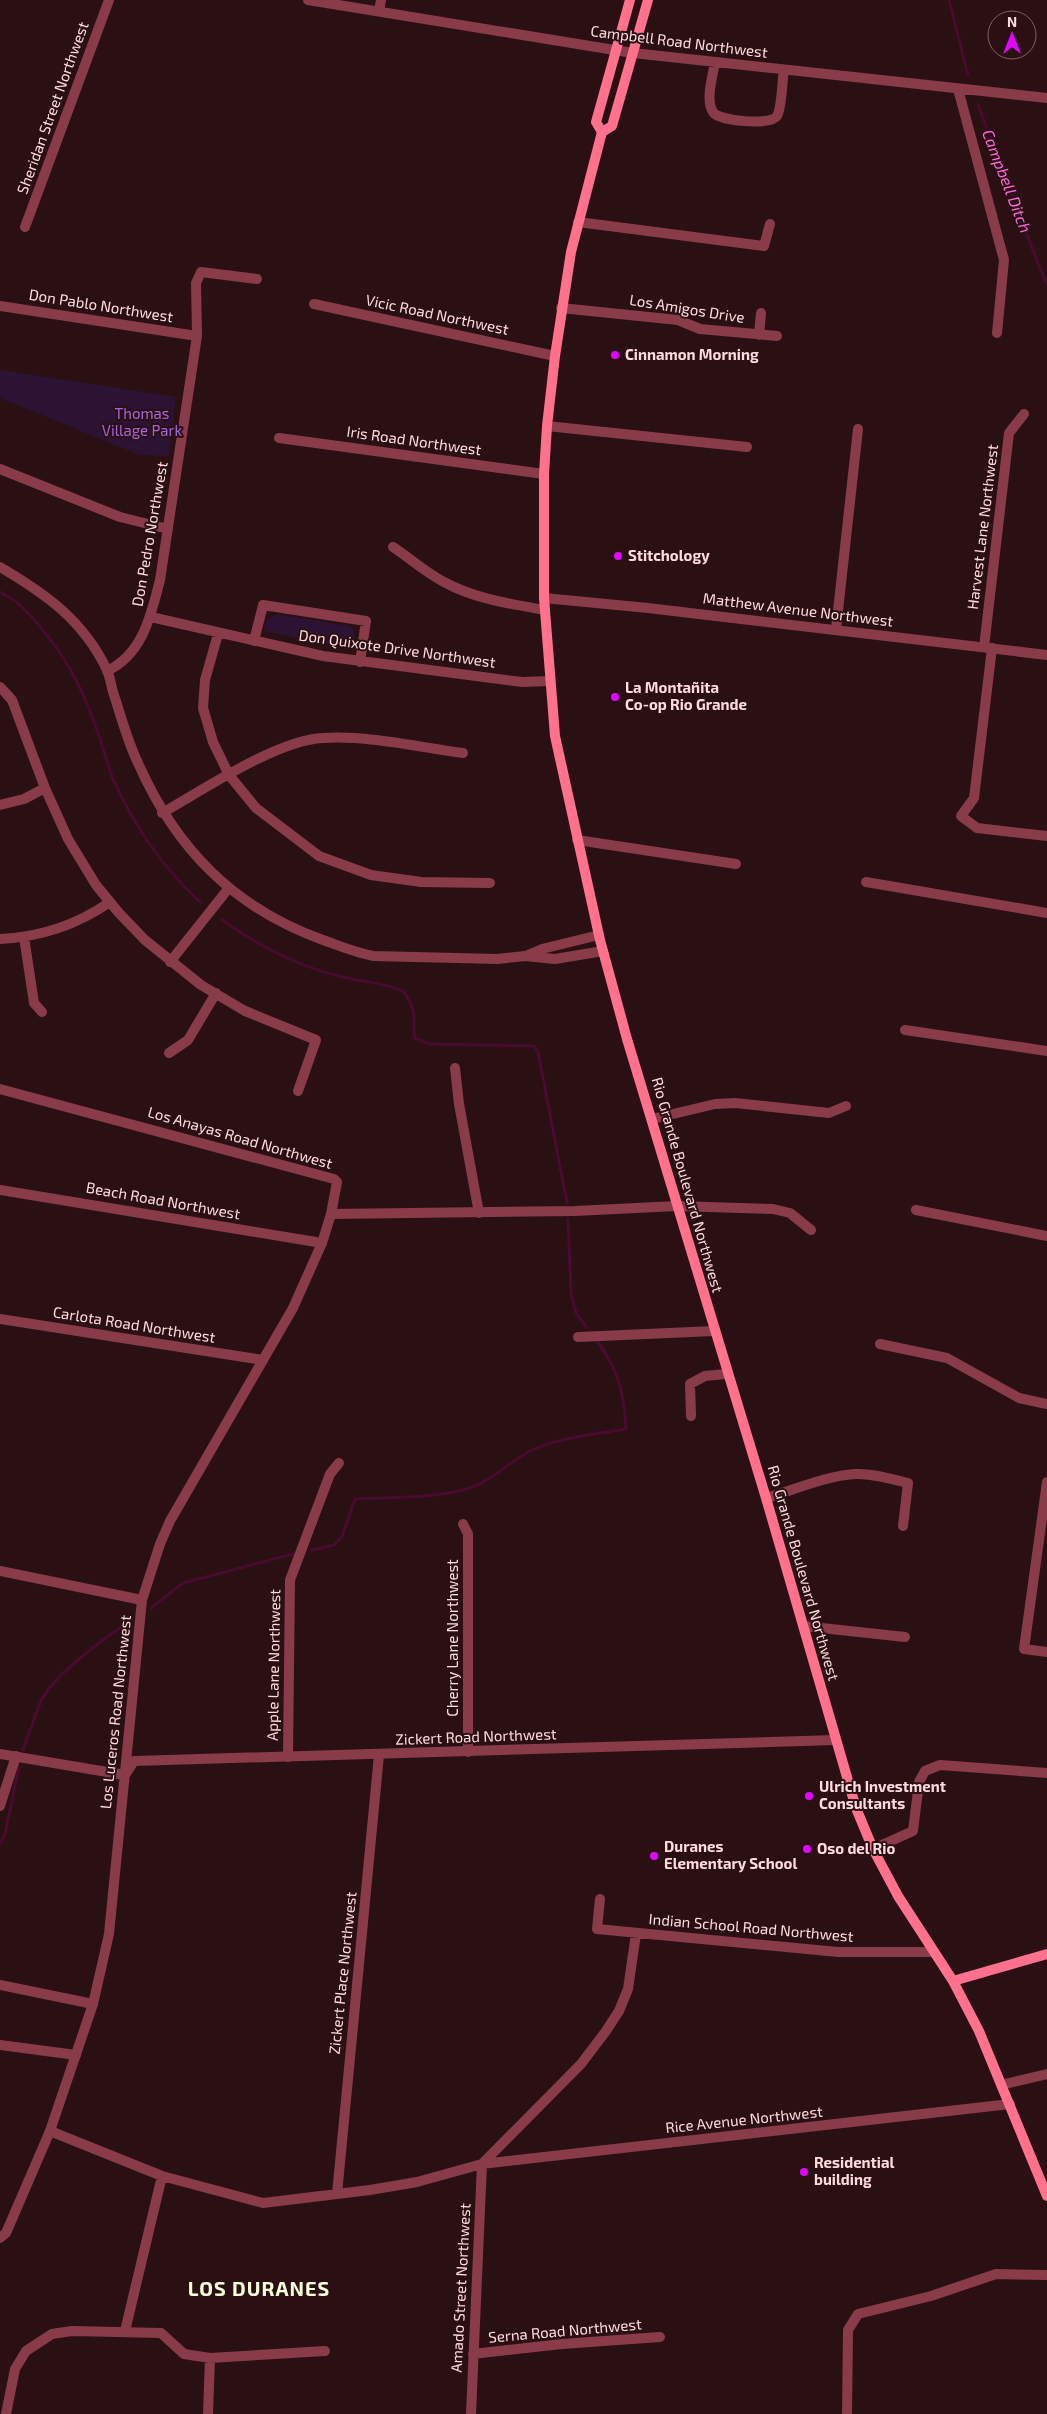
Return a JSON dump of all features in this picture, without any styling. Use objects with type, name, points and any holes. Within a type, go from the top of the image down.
[{"type":"main road","name":"Rio Grande Boulevard Northwest","points":[[602,132],[596,122],[630,0]]},
{"type":"main road","name":"Rio Grande Boulevard Northwest","points":[[648,0],[612,126],[602,132],[578,222],[554,356],[544,474],[544,598],[555,736],[603,951],[726,1374],[766,1498],[856,1808],[873,1850],[898,1896],[953,1981],[979,2031],[1047,2196]]},
{"type":"main road","points":[[953,1981],[1047,1954]]},
{"type":"street","name":"Sheridan Street Northwest","points":[[25,227],[109,0]]},
{"type":"street","name":"Campbell Road Northwest","points":[[308,0],[633,53],[958,90],[1047,98]]},
{"type":"street","points":[[379,11],[381,0]]},
{"type":"street","points":[[715,62],[710,104],[713,112],[718,117],[763,122],[773,120],[778,115],[784,70]]},
{"type":"street","points":[[958,90],[1004,260],[997,333]]},
{"type":"street","points":[[578,222],[764,246],[770,224]]},
{"type":"street","name":"Don Pedro Northwest","points":[[183,625],[151,617],[160,580],[197,336],[196,283],[201,272],[257,279]]},
{"type":"street","name":"Vicic Road Northwest","points":[[314,304],[554,356]]},
{"type":"street","name":"Don Pablo Northwest","points":[[0,306],[197,336]]},
{"type":"street","name":"Los Amigos Drive","points":[[562,308],[678,320],[700,328],[777,336]]},
{"type":"street","points":[[759,335],[761,313]]},
{"type":"street","name":"Harvest Lane Northwest","points":[[1024,414],[1009,433],[974,798],[961,816],[977,828],[1047,836]]},
{"type":"street","points":[[547,426],[747,447]]},
{"type":"street","points":[[836,629],[858,429]]},
{"type":"street","name":"Iris Road Northwest","points":[[279,438],[544,474]]},
{"type":"street","points":[[0,469],[120,518],[168,529]]},
{"type":"street","points":[[393,547],[444,582],[469,593],[505,603],[545,610]]},
{"type":"street","points":[[0,567],[38,589],[57,603],[84,633],[108,671],[136,761],[162,813],[197,858],[228,889],[275,920],[357,953],[374,956],[497,959],[525,956],[555,959],[603,951]]},
{"type":"street","name":"Matthew Avenue Northwest","points":[[544,598],[836,629],[1047,655]]},
{"type":"street","points":[[254,641],[263,605],[366,621],[360,662]]},
{"type":"street","points":[[108,671],[120,665],[132,652],[140,641],[151,617]]},
{"type":"street","name":"Don Quixote Drive Northwest","points":[[183,625],[218,634],[360,662],[522,682],[550,681]]},
{"type":"street","points":[[218,634],[205,680],[203,708],[213,742],[229,775],[256,808],[318,856],[371,875],[421,882],[490,883]]},
{"type":"street","points":[[0,687],[12,700],[45,788],[68,839],[110,902],[145,940],[201,985],[244,1011],[316,1040],[298,1091]]},
{"type":"street","points":[[162,813],[286,745],[322,738],[366,740],[463,753]]},
{"type":"street","points":[[0,805],[24,800],[45,788]]},
{"type":"street","points":[[577,840],[736,864]]},
{"type":"street","points":[[866,882],[1047,913]]},
{"type":"street","points":[[170,962],[228,889]]},
{"type":"street","points":[[0,938],[24,937],[72,924],[110,902]]},
{"type":"street","points":[[525,956],[542,949],[599,935]]},
{"type":"street","points":[[24,937],[34,1003],[42,1012]]},
{"type":"street","points":[[169,1052],[188,1040],[216,993]]},
{"type":"street","points":[[905,1030],[1047,1051]]},
{"type":"street","points":[[455,1068],[459,1104],[479,1213]]},
{"type":"street","name":"Los Anayas Road Northwest","points":[[0,1089],[334,1179],[337,1182],[338,1188],[332,1214]]},
{"type":"street","points":[[652,1118],[715,1104],[735,1103],[829,1113],[846,1106]]},
{"type":"street","name":"Beach Road Northwest","points":[[0,1190],[322,1243]]},
{"type":"street","points":[[332,1214],[479,1213],[678,1206],[773,1210],[790,1213],[811,1230]]},
{"type":"street","points":[[916,1210],[1047,1236]]},
{"type":"street","name":"Los Luceros Road Northwest","points":[[0,2238],[6,2233],[50,2131],[93,2004],[109,1934],[142,1600],[160,1544],[170,1521],[293,1308],[322,1243],[332,1214]]},
{"type":"street","name":"Carlota Road Northwest","points":[[0,1319],[263,1360]]},
{"type":"street","points":[[578,1337],[714,1330]]},
{"type":"street","points":[[880,1344],[947,1358],[1019,1398],[1047,1404]]},
{"type":"street","points":[[691,1416],[690,1384],[704,1376],[726,1374]]},
{"type":"street","name":"Apple Lane Northwest","points":[[288,1757],[290,1580],[330,1474],[339,1463]]},
{"type":"street","points":[[766,1498],[838,1477],[856,1474],[889,1478],[908,1483],[903,1526]]},
{"type":"street","points":[[1047,1482],[1024,1649],[1047,1652]]},
{"type":"street","name":"Cherry Lane Northwest","points":[[463,1524],[468,1534],[468,1752]]},
{"type":"street","points":[[0,1572],[142,1600]]},
{"type":"street","points":[[803,1626],[906,1637]]},
{"type":"street","name":"Zickert Road Northwest","points":[[125,1775],[134,1761],[836,1740]]},
{"type":"street","points":[[0,1754],[125,1775]]},
{"type":"street","name":"Zickert Place Northwest","points":[[337,2194],[379,1755]]},
{"type":"street","points":[[0,1806],[16,1756]]},
{"type":"street","points":[[873,1850],[913,1831],[919,1782],[925,1771],[940,1765],[1047,1773]]},
{"type":"street","name":"Indian School Road Northwest","points":[[600,1899],[597,1929],[838,1952],[934,1952]]},
{"type":"street","points":[[482,2164],[581,2064],[606,2031],[628,1989],[636,1934]]},
{"type":"street","points":[[0,1985],[93,2004]]},
{"type":"street","points":[[0,2046],[76,2055]]},
{"type":"street","points":[[1001,2085],[1047,2074]]},
{"type":"street","name":"Rice Avenue Northwest","points":[[50,2131],[162,2176],[264,2203],[417,2182],[482,2164],[1010,2104]]},
{"type":"street","name":"Amado Street Northwest","points":[[471,2414],[482,2164]]},
{"type":"street","points":[[125,2331],[162,2176]]},
{"type":"street","points":[[846,2414],[848,2330],[858,2314],[931,2296],[996,2274],[1047,2275]]},
{"type":"street","points":[[6,2414],[14,2369],[26,2351],[52,2334],[72,2331],[161,2333],[184,2354],[210,2358],[324,2351]]},
{"type":"street","name":"Serna Road Northwest","points":[[473,2354],[562,2344],[660,2337]]},
{"type":"street","points":[[208,2414],[210,2358]]},
{"type":"green space","name":"Thomas Village Park","points":[[0,370],[176,397],[169,456],[140,455],[0,398]]},
{"type":"green space","points":[[276,614],[349,626],[354,630],[355,643],[350,649],[264,631],[267,620]]},
{"type":"waterway","name":"Campbell Ditch","points":[[949,0],[968,75]]},
{"type":"waterway","name":"Campbell Ditch","points":[[978,105],[1047,285]]},
{"type":"waterway","points":[[0,592],[16,602],[28,613],[64,659],[84,697],[113,779],[131,814],[161,860],[200,902]]},
{"type":"waterway","points":[[222,920],[265,947],[310,968],[403,991],[413,1009],[415,1038],[429,1044],[534,1046],[538,1052],[567,1203]]},
{"type":"waterway","points":[[568,1219],[571,1294],[576,1313],[587,1328]]},
{"type":"waterway","points":[[311,1550],[334,1545],[342,1537],[355,1499],[413,1497],[456,1492],[478,1485],[532,1450],[578,1436],[626,1429],[624,1404],[619,1383],[611,1362],[597,1341]]},
{"type":"waterway","points":[[151,1608],[183,1583],[293,1554]]},
{"type":"waterway","points":[[23,1750],[39,1705],[58,1678],[109,1635],[132,1620]]},
{"type":"waterway","points":[[0,1844],[5,1834],[19,1767]]},
{"type":"place","name":"Cinnamon Morning","points":[[615,355]]},
{"type":"place","name":"Stitchology","points":[[618,556]]},
{"type":"place","name":"La Montañita Co-op Rio Grande","points":[[615,697]]},
{"type":"place","name":"Ulrich Investment Consultants","points":[[809,1796]]},
{"type":"place","name":"Oso del Rio","points":[[807,1849]]},
{"type":"place","name":"Duranes Elementary School","points":[[654,1856]]},
{"type":"place","name":"Residential building","points":[[804,2172]]},
{"type":"district","name":"LOS DURANES","points":[[259,2289]]}]
